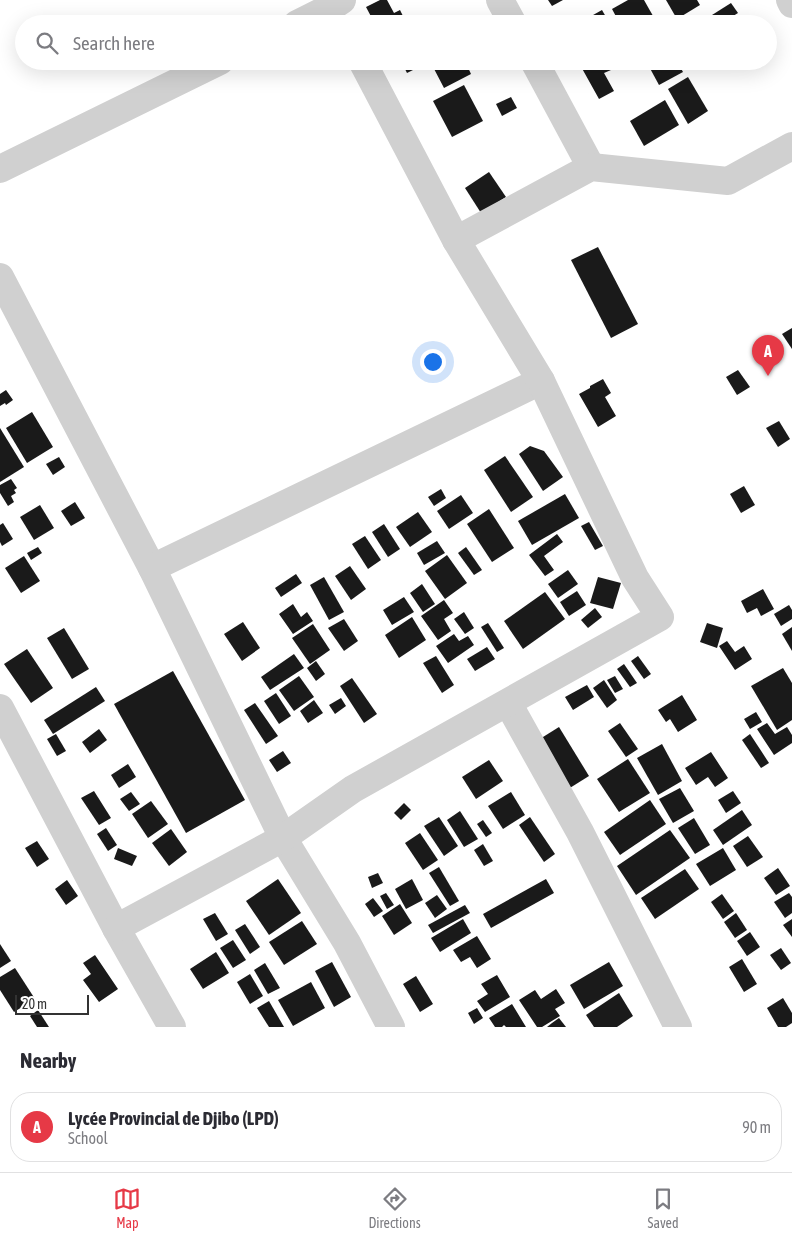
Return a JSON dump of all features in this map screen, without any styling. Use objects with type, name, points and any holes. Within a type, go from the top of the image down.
[{"type":"street","points":[[500,0],[508,15]]},
{"type":"street","points":[[790,0],[792,4]]},
{"type":"street","points":[[318,15],[336,7]]},
{"type":"street","points":[[0,169],[202,70]]},
{"type":"street","points":[[116,928],[283,838],[352,789],[660,617],[635,578],[541,381],[456,240],[367,70]]},
{"type":"street","points":[[539,70],[591,168]]},
{"type":"street","points":[[456,240],[591,168],[728,181],[792,146]]},
{"type":"street","points":[[0,277],[152,568],[283,838],[347,943],[391,1027]]},
{"type":"street","points":[[152,568],[541,381]]},
{"type":"street","points":[[508,703],[580,832],[678,1027]]},
{"type":"street","points":[[0,708],[116,928],[172,1027]]},
{"type":"building","points":[[380,0],[387,0],[394,13],[400,10],[402,15],[370,15],[366,7]]},
{"type":"building","points":[[548,0],[563,0],[552,6]]},
{"type":"building","points":[[628,0],[644,0],[652,15],[615,15],[612,9]]},
{"type":"building","points":[[666,0],[697,0],[700,5],[684,15],[675,15]]},
{"type":"building","points":[[731,3],[738,13],[735,15],[712,15]]},
{"type":"building","points":[[602,10],[605,15],[593,15]]},
{"type":"building","points":[[435,70],[469,70],[471,74],[444,88]]},
{"type":"building","points":[[583,70],[611,70],[604,73],[614,91],[599,99]]},
{"type":"building","points":[[651,70],[682,70],[683,72],[659,85]]},
{"type":"building","points":[[688,77],[708,111],[688,124],[668,89]]},
{"type":"building","points":[[464,85],[483,121],[452,137],[433,101]]},
{"type":"building","points":[[511,97],[517,108],[502,116],[496,104]]},
{"type":"building","points":[[665,100],[679,125],[644,146],[630,121]]},
{"type":"building","points":[[489,172],[506,197],[481,213],[465,188]]},
{"type":"building","points":[[598,247],[638,324],[611,338],[571,260]]},
{"type":"building","points":[[792,328],[792,349],[782,334]]},
{"type":"building","points":[[738,370],[750,387],[737,395],[726,377]]},
{"type":"building","points":[[603,379],[611,393],[605,397],[616,416],[598,427],[579,394]]},
{"type":"building","points":[[6,390],[13,400],[6,405],[5,403],[0,406],[0,394]]},
{"type":"building","points":[[32,412],[53,447],[27,463],[6,428]]},
{"type":"building","points":[[779,421],[790,439],[778,447],[766,428]]},
{"type":"building","points":[[0,428],[24,467],[0,482]]},
{"type":"building","points":[[530,446],[544,451],[563,477],[543,491],[519,454]]},
{"type":"building","points":[[505,456],[533,497],[511,512],[484,470]]},
{"type":"building","points":[[59,457],[65,467],[53,475],[46,464]]},
{"type":"building","points":[[11,479],[17,488],[14,490],[16,493],[11,496],[14,502],[8,506],[0,493],[0,485]]},
{"type":"building","points":[[744,486],[755,505],[741,513],[730,494]]},
{"type":"building","points":[[441,489],[446,498],[434,506],[428,497]]},
{"type":"building","points":[[565,494],[579,518],[532,545],[518,521]]},
{"type":"building","points":[[461,495],[473,513],[449,529],[437,511]]},
{"type":"building","points":[[75,502],[85,518],[71,526],[61,511]]},
{"type":"building","points":[[40,505],[54,528],[34,540],[20,517]]},
{"type":"building","points":[[489,509],[514,548],[492,562],[467,524]]},
{"type":"building","points":[[418,512],[432,532],[410,547],[396,527]]},
{"type":"building","points":[[589,522],[603,546],[595,550],[581,526]]},
{"type":"building","points":[[3,523],[13,539],[2,546],[0,542],[0,525]]},
{"type":"building","points":[[384,524],[400,549],[388,557],[372,532]]},
{"type":"building","points":[[557,534],[563,542],[544,556],[554,570],[545,576],[529,555]]},
{"type":"building","points":[[365,536],[381,560],[368,569],[352,544]]},
{"type":"building","points":[[437,541],[445,553],[424,565],[417,553]]},
{"type":"building","points":[[38,547],[42,553],[31,560],[27,553]]},
{"type":"building","points":[[466,547],[482,570],[474,575],[458,553]]},
{"type":"building","points":[[447,555],[467,583],[445,599],[425,571]]},
{"type":"building","points":[[24,556],[40,581],[21,593],[5,568]]},
{"type":"building","points":[[350,566],[366,589],[351,600],[335,576]]},
{"type":"building","points":[[568,570],[578,584],[558,598],[548,584]]},
{"type":"building","points":[[296,574],[302,583],[281,597],[275,588]]},
{"type":"building","points":[[324,577],[344,612],[329,620],[310,585]]},
{"type":"building","points":[[598,577],[621,583],[613,609],[590,603]]},
{"type":"building","points":[[422,584],[435,604],[423,612],[410,593]]},
{"type":"building","points":[[763,589],[774,609],[761,616],[757,608],[747,613],[741,601]]},
{"type":"building","points":[[577,591],[586,605],[569,616],[560,602]]},
{"type":"building","points":[[545,592],[565,619],[523,649],[504,621]]},
{"type":"building","points":[[404,597],[414,612],[392,625],[383,610]]},
{"type":"building","points":[[444,600],[453,613],[444,619],[451,631],[438,640],[421,616]]},
{"type":"building","points":[[293,604],[301,617],[307,612],[313,621],[293,634],[279,614]]},
{"type":"building","points":[[789,605],[792,610],[792,619],[781,626],[774,614]]},
{"type":"building","points":[[595,608],[602,617],[588,628],[581,620]]},
{"type":"building","points":[[464,612],[474,628],[465,634],[454,619]]},
{"type":"building","points":[[412,617],[426,640],[399,658],[385,635]]},
{"type":"building","points":[[344,619],[358,641],[344,651],[328,628]]},
{"type":"building","points":[[243,622],[260,648],[242,661],[224,634]]},
{"type":"building","points":[[488,623],[504,648],[497,652],[481,627]]},
{"type":"building","points":[[707,623],[723,628],[717,648],[700,642]]},
{"type":"building","points":[[313,624],[330,650],[310,664],[292,638]]},
{"type":"building","points":[[792,627],[792,651],[782,634]]},
{"type":"building","points":[[64,628],[89,669],[72,679],[47,638]]},
{"type":"building","points":[[454,634],[459,641],[468,636],[474,645],[448,663],[436,646]]},
{"type":"building","points":[[727,641],[735,652],[744,646],[752,659],[735,670],[719,646]]},
{"type":"building","points":[[487,647],[495,659],[475,671],[467,659]]},
{"type":"building","points":[[27,649],[53,688],[31,703],[4,664]]},
{"type":"building","points":[[294,654],[304,668],[270,690],[261,677]]},
{"type":"building","points":[[436,656],[454,685],[442,693],[423,663]]},
{"type":"building","points":[[638,656],[651,674],[644,679],[631,661]]},
{"type":"building","points":[[316,661],[325,674],[316,681],[307,668]]},
{"type":"building","points":[[624,664],[637,683],[630,687],[617,669]]},
{"type":"building","points":[[783,668],[792,683],[792,720],[777,730],[751,686]]},
{"type":"building","points":[[173,671],[245,800],[186,833],[114,704]]},
{"type":"building","points":[[299,676],[314,697],[294,711],[279,690]]},
{"type":"building","points":[[615,676],[623,689],[615,693],[607,680]]},
{"type":"building","points":[[352,678],[377,714],[364,723],[340,686]]},
{"type":"building","points":[[604,680],[617,700],[607,708],[593,688]]},
{"type":"building","points":[[587,685],[594,697],[573,710],[565,697]]},
{"type":"building","points":[[96,687],[105,701],[53,734],[44,720]]},
{"type":"building","points":[[276,693],[291,716],[279,724],[264,701]]},
{"type":"building","points":[[682,695],[697,720],[678,732],[670,719],[666,722],[658,710]]},
{"type":"building","points":[[341,698],[346,706],[335,714],[329,705]]},
{"type":"building","points":[[314,700],[323,713],[308,723],[300,711]]},
{"type":"building","points":[[255,703],[278,736],[266,744],[244,710]]},
{"type":"building","points":[[756,712],[762,722],[750,729],[744,719]]},
{"type":"building","points":[[620,723],[638,749],[626,757],[608,731]]},
{"type":"building","points":[[767,723],[775,734],[787,727],[792,735],[792,743],[774,755],[757,729]]},
{"type":"building","points":[[559,727],[589,776],[565,791],[535,742]]},
{"type":"building","points":[[99,729],[107,740],[90,753],[82,742]]},
{"type":"building","points":[[56,734],[66,751],[57,756],[47,739]]},
{"type":"building","points":[[750,734],[769,763],[761,768],[742,740]]},
{"type":"building","points":[[662,744],[682,781],[658,795],[637,758]]},
{"type":"building","points":[[283,751],[291,763],[277,772],[269,760]]},
{"type":"building","points":[[711,752],[728,778],[715,787],[708,777],[696,785],[685,768]]},
{"type":"building","points":[[628,759],[650,793],[619,812],[597,779]]},
{"type":"building","points":[[489,760],[503,781],[476,799],[462,777]]},
{"type":"building","points":[[128,764],[136,777],[119,788],[111,775]]},
{"type":"building","points":[[680,788],[694,811],[673,823],[659,799]]},
{"type":"building","points":[[94,791],[111,818],[99,825],[81,798]]},
{"type":"building","points":[[733,791],[741,803],[726,813],[718,800]]},
{"type":"building","points":[[131,792],[140,804],[129,811],[120,799]]},
{"type":"building","points":[[511,792],[525,815],[503,829],[488,806]]},
{"type":"building","points":[[650,800],[666,824],[620,855],[604,832]]},
{"type":"building","points":[[151,801],[168,824],[148,838],[132,814]]},
{"type":"building","points":[[404,803],[411,810],[401,820],[394,813]]},
{"type":"building","points":[[742,810],[752,825],[723,845],[713,830]]},
{"type":"building","points":[[460,811],[478,839],[464,847],[447,820]]},
{"type":"building","points":[[439,817],[458,846],[444,856],[424,826]]},
{"type":"building","points":[[530,817],[555,854],[544,862],[519,825]]},
{"type":"building","points":[[694,818],[710,845],[695,854],[678,828]]},
{"type":"building","points":[[483,820],[492,833],[486,837],[477,824]]},
{"type":"building","points":[[106,828],[117,845],[108,851],[97,834]]},
{"type":"building","points":[[171,829],[187,852],[169,866],[152,843]]},
{"type":"building","points":[[670,830],[690,858],[636,895],[617,866]]},
{"type":"building","points":[[420,833],[438,860],[423,870],[405,843]]},
{"type":"building","points":[[748,836],[763,857],[747,867],[733,846]]},
{"type":"building","points":[[37,841],[49,859],[37,867],[25,848]]},
{"type":"building","points":[[483,844],[493,861],[484,866],[474,850]]},
{"type":"building","points":[[118,848],[137,856],[132,866],[114,859]]},
{"type":"building","points":[[723,848],[736,870],[710,886],[696,864]]},
{"type":"building","points":[[439,867],[459,901],[450,906],[429,873]]},
{"type":"building","points":[[778,868],[790,886],[776,895],[764,878]]},
{"type":"building","points":[[685,869],[699,889],[655,919],[641,898]]},
{"type":"building","points":[[378,873],[383,883],[372,888],[368,877]]},
{"type":"building","points":[[278,879],[301,913],[269,935],[246,901]]},
{"type":"building","points":[[412,879],[423,900],[406,909],[395,889]]},
{"type":"building","points":[[546,879],[554,893],[491,928],[483,914]]},
{"type":"building","points":[[67,880],[78,896],[66,905],[55,889]]},
{"type":"building","points":[[386,893],[394,905],[387,909],[380,896]]},
{"type":"building","points":[[789,893],[792,897],[792,913],[785,918],[774,902]]},
{"type":"building","points":[[722,894],[734,911],[723,919],[711,902]]},
{"type":"building","points":[[437,895],[447,909],[435,918],[425,903]]},
{"type":"building","points":[[373,898],[383,911],[374,917],[365,904]]},
{"type":"building","points":[[400,904],[412,923],[394,935],[382,916]]},
{"type":"building","points":[[465,905],[470,913],[433,933],[428,925]]},
{"type":"building","points":[[215,913],[228,934],[216,941],[203,919]]},
{"type":"building","points":[[736,913],[747,930],[735,938],[724,922]]},
{"type":"building","points":[[463,919],[471,933],[440,952],[431,938]]},
{"type":"building","points":[[792,919],[792,937],[783,925]]},
{"type":"building","points":[[302,921],[317,944],[284,965],[269,942]]},
{"type":"building","points":[[245,924],[260,947],[250,954],[235,930]]},
{"type":"building","points":[[750,932],[760,947],[747,956],[737,941]]},
{"type":"building","points":[[477,936],[491,959],[477,968],[470,957],[461,962],[453,950]]},
{"type":"building","points":[[233,940],[246,960],[233,968],[220,948]]},
{"type":"building","points":[[0,944],[11,961],[0,968]]},
{"type":"building","points":[[781,948],[791,963],[781,970],[770,955]]},
{"type":"building","points":[[216,952],[229,973],[203,989],[190,969]]},
{"type":"building","points":[[95,955],[118,989],[99,1002],[83,980],[91,974],[83,963]]},
{"type":"building","points":[[742,959],[757,984],[744,992],[729,967]]},
{"type":"building","points":[[332,962],[351,997],[334,1007],[315,971]]},
{"type":"building","points":[[609,962],[623,986],[584,1009],[570,985]]},
{"type":"building","points":[[265,963],[280,988],[268,994],[254,970]]},
{"type":"building","points":[[15,968],[35,999],[14,1012],[0,990],[0,977]]},
{"type":"building","points":[[250,974],[263,996],[250,1004],[237,982]]},
{"type":"building","points":[[497,975],[510,997],[485,1012],[477,1001],[488,994],[481,984]]},
{"type":"building","points":[[416,976],[433,1004],[420,1012],[403,984]]},
{"type":"building","points":[[311,982],[325,1008],[293,1026],[278,1000]]},
{"type":"building","points":[[556,989],[565,1003],[555,1009],[560,1016],[542,1027],[537,1027],[519,1000],[535,990],[541,999]]},
{"type":"building","points":[[619,993],[633,1016],[617,1027],[594,1027],[586,1015]]},
{"type":"building","points":[[783,998],[792,1013],[792,1023],[786,1027],[778,1027],[767,1008]]},
{"type":"building","points":[[269,1001],[284,1027],[269,1027],[257,1008]]},
{"type":"building","points":[[512,1004],[526,1027],[506,1027],[504,1025],[502,1027],[495,1027],[489,1018]]},
{"type":"building","points":[[477,1008],[483,1018],[474,1024],[468,1013]]},
{"type":"building","points":[[38,1010],[49,1027],[37,1027],[30,1016]]},
{"type":"building","points":[[559,1018],[566,1027],[547,1027],[552,1023]]},
{"type":"place","name":"Lycée Provincial de Djibo (LPD)","points":[[768,376]]}]
